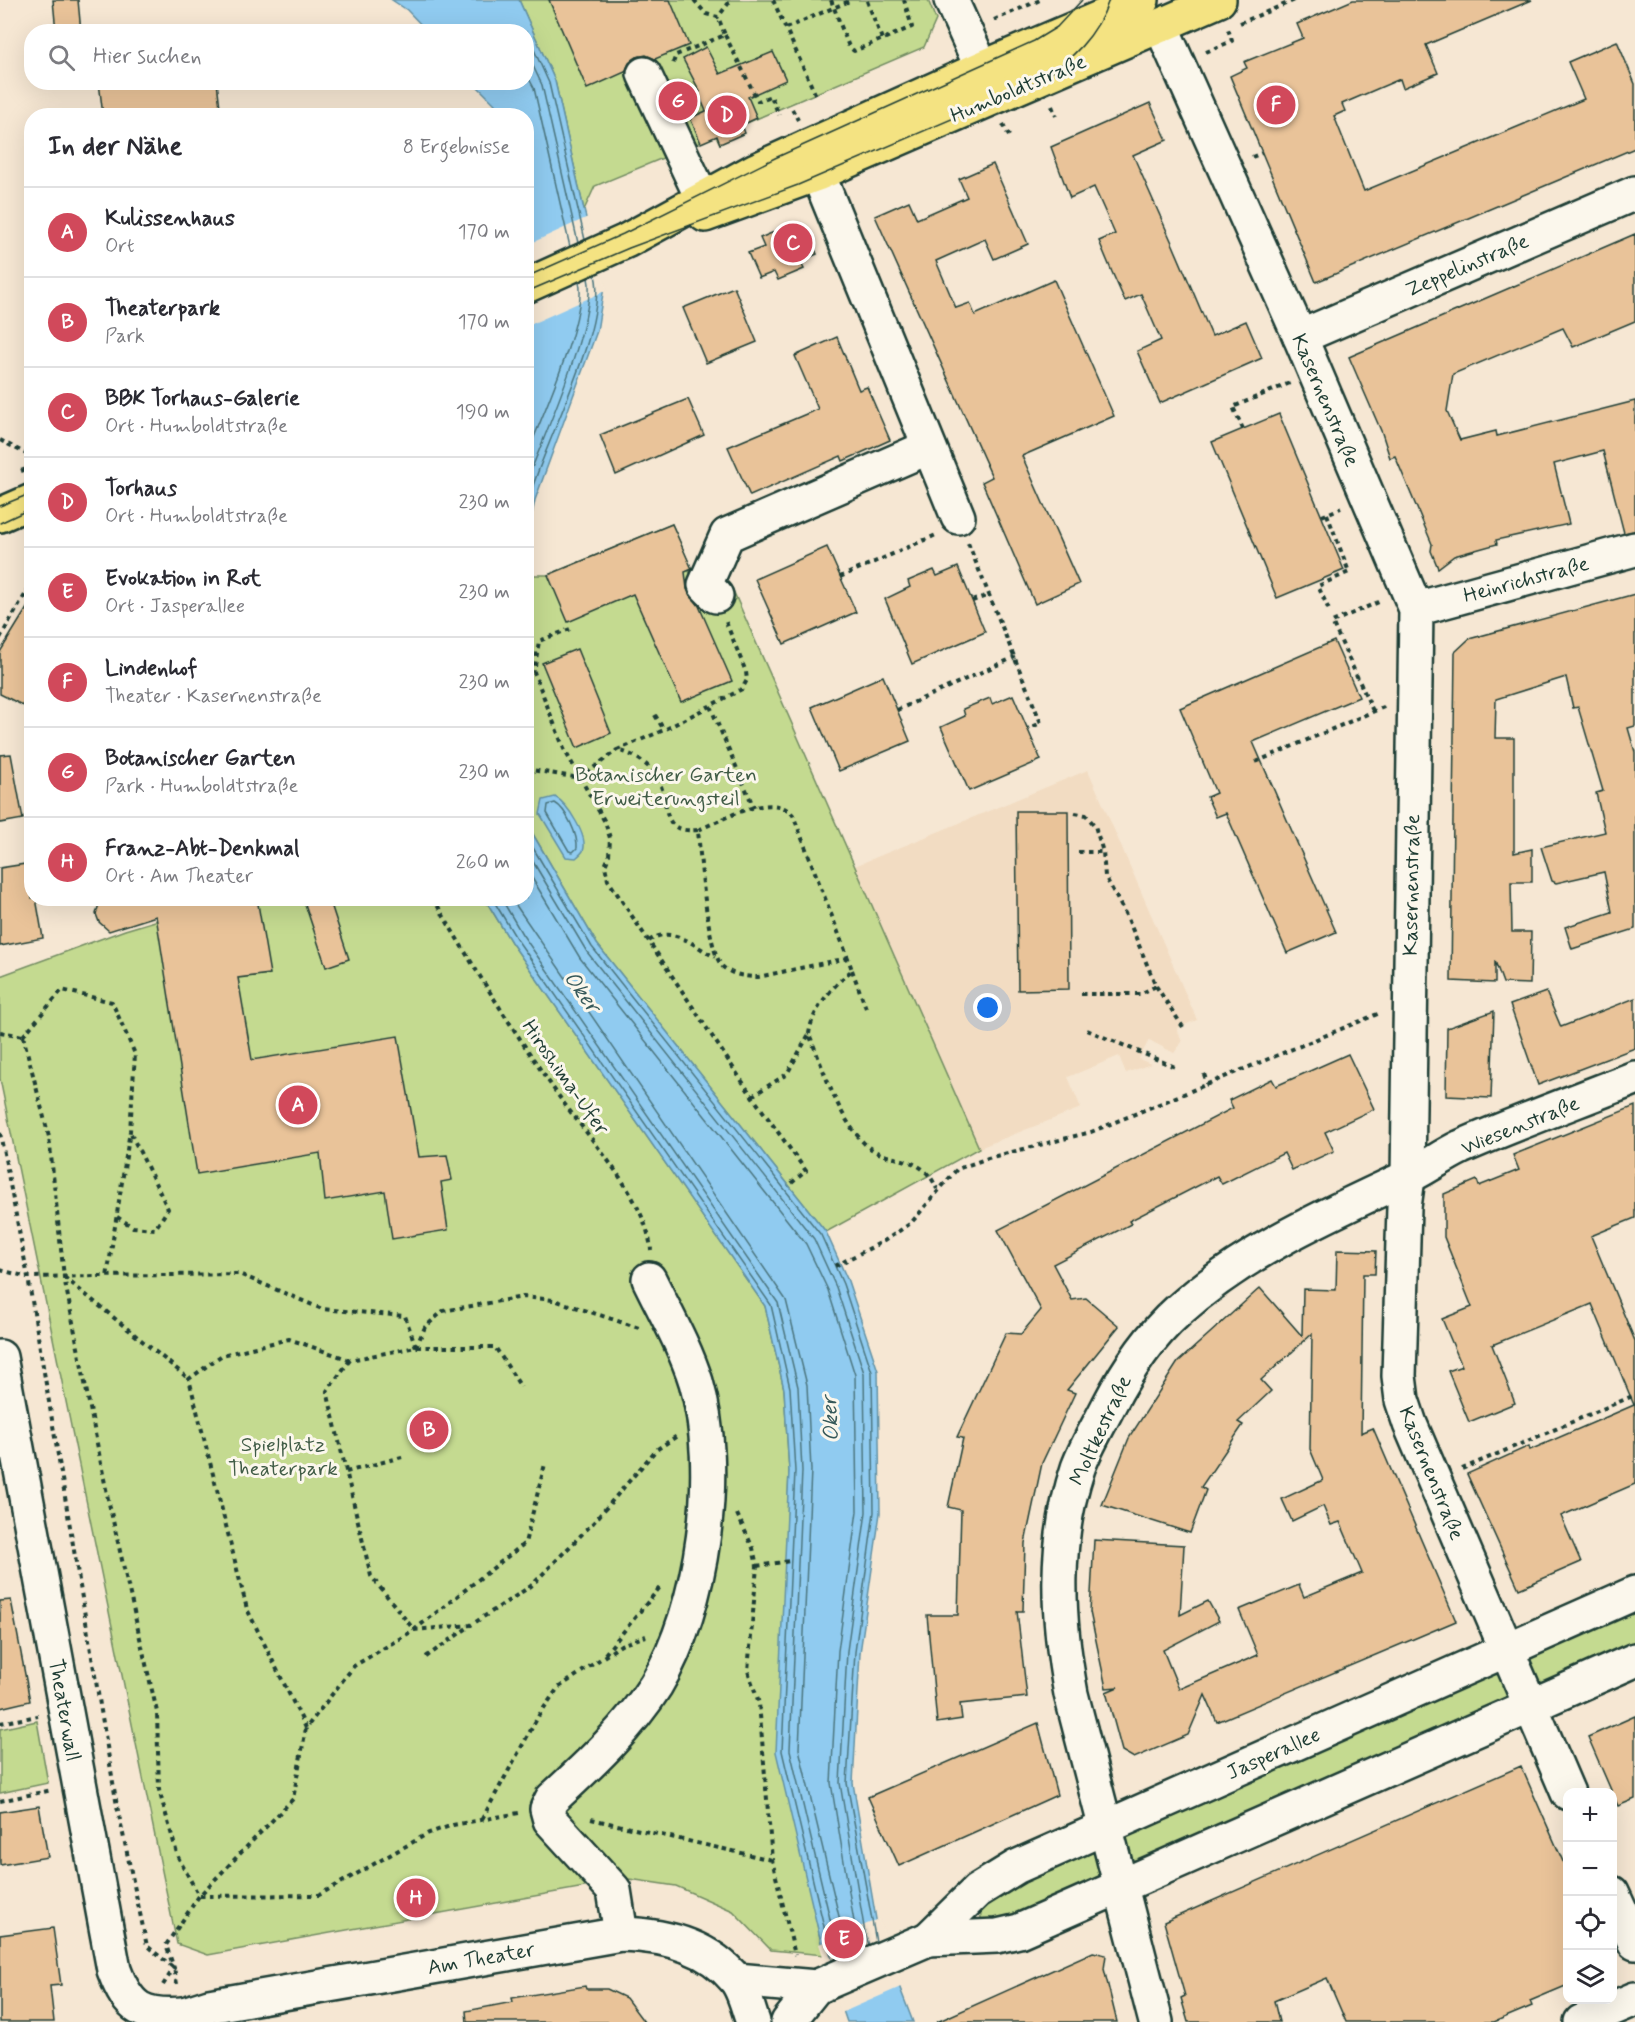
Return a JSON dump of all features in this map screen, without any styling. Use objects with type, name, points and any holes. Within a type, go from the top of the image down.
[{"type":"main road","name":"Humboldtstraße","points":[[626,241],[742,203],[812,161],[982,68],[1108,7],[1150,9],[1222,20]]},
{"type":"main road","name":"Humboldtstraße","points":[[534,282],[626,241],[702,198],[1002,95],[1104,51],[1150,9]]},
{"type":"main road","points":[[0,515],[24,504]]},
{"type":"street","points":[[951,0],[982,68],[1002,95]]},
{"type":"street","points":[[1104,51],[1108,7]]},
{"type":"street","name":"Kasernenstraße","points":[[1150,9],[1300,337],[1412,600],[1408,1178],[1404,1207],[1400,1377],[1407,1416],[1566,1788]]},
{"type":"street","points":[[644,74],[702,198]]},
{"type":"street","points":[[812,161],[958,517]]},
{"type":"street","name":"Zeppelinstraße","points":[[1300,337],[1635,193]]},
{"type":"street","points":[[716,596],[705,585],[727,535],[929,447]]},
{"type":"street","name":"Heinrichstraße","points":[[1412,600],[1635,549]]},
{"type":"street","name":"Wiesenstraße","points":[[1408,1178],[1459,1148],[1635,1078]]},
{"type":"street","name":"Moltkestraße","points":[[1156,2022],[1071,1694],[1062,1643],[1059,1558],[1064,1520],[1079,1466],[1129,1367],[1178,1311],[1242,1262],[1309,1223],[1408,1178]]},
{"type":"street","points":[[621,1934],[614,1890],[550,1820],[547,1809],[552,1799],[621,1730],[656,1685],[685,1622],[705,1529],[705,1421],[695,1380],[650,1279]]},
{"type":"street","name":"Theaterwall","points":[[0,1357],[114,1970],[120,1986],[139,2016],[179,2018]]},
{"type":"street","name":"Jasperallee","points":[[788,2022],[816,1987],[928,1939],[978,1891],[996,1878],[1635,1593]]},
{"type":"street","name":"Jasperallee","points":[[928,1939],[997,1936],[1019,1931],[1635,1660]]},
{"type":"street","points":[[1613,1896],[1635,1943]]},
{"type":"street","name":"Am Theater","points":[[179,2018],[209,2006],[621,1934],[644,1935],[687,1946],[706,1955],[737,1980]]},
{"type":"street","points":[[737,1980],[753,2022]]},
{"type":"street","name":"Jasperallee","points":[[737,1980],[816,1987]]},
{"type":"street","points":[[1581,2022],[1635,1999]]},
{"type":"path","points":[[694,0],[706,14],[718,17]]},
{"type":"path","points":[[718,17],[731,0]]},
{"type":"path","points":[[773,0],[817,98]]},
{"type":"path","points":[[831,0],[849,47],[854,51],[912,27],[904,0]]},
{"type":"path","points":[[786,28],[852,0]]},
{"type":"path","points":[[861,0],[868,0],[882,39]]},
{"type":"path","points":[[988,23],[1040,0]]},
{"type":"path","points":[[1203,53],[1232,40],[1222,20],[1295,0]]},
{"type":"path","points":[[1010,14],[1012,19]]},
{"type":"path","points":[[718,17],[758,101],[771,96],[779,115]]},
{"type":"path","points":[[703,44],[725,35]]},
{"type":"path","points":[[1052,106],[1056,116]]},
{"type":"path","points":[[1249,159],[1262,153]]},
{"type":"path","points":[[1244,429],[1233,407],[1296,380]]},
{"type":"path","points":[[0,440],[24,453]]},
{"type":"path","points":[[1329,609],[1318,586],[1349,572],[1324,515],[1348,505]]},
{"type":"path","points":[[958,517],[1041,723],[1027,729]]},
{"type":"path","points":[[840,577],[926,540]]},
{"type":"path","points":[[972,601],[989,595]]},
{"type":"path","points":[[534,770],[580,778],[618,750],[664,730],[742,689],[747,680],[716,596]]},
{"type":"path","points":[[0,638],[24,597]]},
{"type":"path","points":[[1256,762],[1372,711],[1332,622],[1412,600]]},
{"type":"path","points":[[570,629],[539,641],[534,672],[564,749],[605,822],[610,838],[609,856],[605,866],[608,880],[752,1096],[806,1171],[788,1186]]},
{"type":"path","points":[[897,710],[1015,657]]},
{"type":"path","points":[[710,706],[754,808]]},
{"type":"path","points":[[655,715],[664,730]]},
{"type":"path","points":[[618,750],[633,754],[658,780],[670,822],[676,829],[683,832],[698,830],[754,808],[772,804],[786,807],[793,815],[867,1011]]},
{"type":"path","points":[[1075,813],[1086,815],[1095,826],[1103,852],[1105,876],[1128,919],[1156,986],[1183,1027]]},
{"type":"path","points":[[698,830],[704,894],[716,957],[722,967],[744,977],[810,968],[848,958]]},
{"type":"path","points":[[1078,852],[1103,852]]},
{"type":"path","name":"Hiroshima-Ufer","points":[[438,906],[473,967],[558,1094],[638,1204],[650,1232],[652,1256],[650,1279]]},
{"type":"path","points":[[649,941],[658,934],[668,932],[716,957]]},
{"type":"path","points":[[752,1096],[787,1074],[809,1034],[813,1017],[830,992],[852,970]]},
{"type":"path","points":[[1081,994],[1140,994],[1156,986]]},
{"type":"path","points":[[23,1036],[62,990],[112,1002],[135,1054],[130,1131],[106,1277]]},
{"type":"path","points":[[835,1266],[884,1241],[911,1223],[957,1169],[988,1158],[1091,1132],[1389,1010]]},
{"type":"path","points":[[1087,1030],[1175,1067]]},
{"type":"path","points":[[0,1032],[23,1036]]},
{"type":"path","points":[[809,1034],[840,1107],[863,1142],[875,1151],[919,1165],[932,1176],[937,1190]]},
{"type":"path","points":[[23,1036],[49,1137],[64,1277],[108,1499],[157,1712],[159,1790],[178,1857],[199,1896]]},
{"type":"path","points":[[1204,1074],[1208,1086]]},
{"type":"path","points":[[117,1216],[133,1227],[155,1229],[168,1209],[130,1131]]},
{"type":"path","points":[[0,1133],[28,1277],[117,1806],[147,1946],[174,1968]]},
{"type":"path","points":[[0,1270],[28,1277],[239,1275],[322,1309],[405,1316],[416,1347]]},
{"type":"path","points":[[64,1277],[189,1379],[247,1609],[306,1728]]},
{"type":"path","points":[[416,1347],[425,1327],[443,1311],[524,1297],[554,1300],[634,1326]]},
{"type":"path","points":[[189,1379],[222,1354],[289,1340],[350,1360],[416,1347],[495,1347],[521,1387]]},
{"type":"path","points":[[350,1360],[327,1391],[346,1472],[371,1576],[414,1630]]},
{"type":"path","points":[[1434,1481],[1635,1395]]},
{"type":"path","points":[[426,1657],[531,1586],[593,1523],[657,1450],[673,1438]]},
{"type":"path","points":[[346,1472],[402,1457]]},
{"type":"path","points":[[179,2018],[174,1968],[166,1944],[199,1896],[292,1799],[306,1728],[354,1666],[414,1630],[525,1543],[545,1464]]},
{"type":"path","points":[[753,1548],[757,1566],[748,1671],[759,1703],[772,1860],[796,1958]]},
{"type":"path","points":[[757,1566],[790,1561]]},
{"type":"path","points":[[601,1660],[664,1582]]},
{"type":"path","points":[[481,1819],[558,1688],[621,1645],[685,1622]]},
{"type":"path","points":[[414,1630],[471,1625]]},
{"type":"path","points":[[0,1801],[17,1797]]},
{"type":"path","points":[[199,1896],[319,1895],[429,1833],[481,1819],[547,1809],[772,1860]]},
{"type":"shaded area","points":[[1088,770],[1197,1020],[1177,1028],[1182,1042],[1174,1053],[1149,1040],[1139,1059],[1151,1064],[1126,1073],[1119,1056],[1068,1077],[1081,1108],[979,1148],[855,866]]},
{"type":"green space","points":[[519,0],[928,0],[936,20],[924,47],[742,125],[720,144],[716,136],[595,186],[584,210],[555,81],[534,34],[534,24],[530,24]]},
{"type":"green space","name":"Botanischer Garten Erweiterungsteil","points":[[672,524],[692,570],[689,571],[695,583],[716,596],[732,588],[979,1148],[826,1232],[597,944],[534,836],[534,575],[548,575]]},
{"type":"green space","name":"Spielplatz Theaterpark","points":[[206,906],[489,906],[511,942],[765,1306],[784,1389],[789,1471],[779,1754],[824,1955],[771,1950],[733,1911],[676,1886],[629,1879],[208,1955],[177,1944],[0,1079],[0,976],[125,930]]},
{"type":"green space","points":[[1635,1608],[1635,1647],[1554,1682],[1540,1682],[1531,1672],[1531,1659],[1535,1654]]},
{"type":"green space","points":[[1491,1674],[1501,1675],[1510,1693],[1505,1703],[1140,1861],[1130,1860],[1122,1841],[1130,1831]]},
{"type":"green space","points":[[37,1721],[48,1783],[0,1793],[0,1729]]},
{"type":"green space","points":[[1090,1852],[1098,1855],[1103,1872],[1100,1879],[1029,1912],[986,1922],[981,1918],[980,1905],[1015,1882]]},
{"type":"water","points":[[392,0],[519,0],[530,24],[420,24],[407,10]]},
{"type":"water","points":[[534,34],[555,81],[604,287],[597,331],[534,505],[534,108],[495,108],[495,104],[481,90],[534,90]]},
{"type":"water","points":[[555,797],[571,813],[580,829],[584,845],[583,851],[576,858],[566,857],[540,814],[543,800]]},
{"type":"water","name":"Oker","points":[[534,836],[597,944],[826,1232],[848,1281],[878,1371],[880,1513],[860,1653],[853,1783],[878,1931],[913,2022],[847,2022],[824,1955],[776,1752],[789,1471],[784,1389],[765,1306],[511,942],[489,906],[534,906]]},
{"type":"pier","points":[[588,217],[607,290],[534,323],[534,242]]},
{"type":"pier","points":[[879,1919],[903,1986],[841,2013],[819,1944]]},
{"type":"building","points":[[53,0],[78,0],[80,24],[55,24]]},
{"type":"building","points":[[549,0],[670,0],[689,45],[655,59],[646,55],[637,57],[629,63],[625,72],[587,89]]},
{"type":"building","points":[[1353,0],[1532,0],[1426,45],[1438,73],[1403,88],[1400,79],[1342,104],[1345,111],[1334,116],[1364,191],[1584,99],[1568,62],[1617,41],[1635,84],[1635,148],[1316,282],[1230,76],[1247,68],[1244,62],[1303,38],[1297,24]]},
{"type":"building","points":[[706,47],[720,74],[773,52],[786,80],[748,97],[757,118],[742,125],[745,133],[720,144],[717,136],[701,143],[690,118],[706,111],[698,93],[700,92],[683,59]]},
{"type":"building","points":[[100,90],[218,90],[220,108],[102,108]]},
{"type":"building","points":[[1150,103],[1167,140],[1133,155],[1212,336],[1246,321],[1262,358],[1160,403],[1137,351],[1161,340],[1141,294],[1125,301],[1112,272],[1099,241],[1115,234],[1094,187],[1070,198],[1051,147]]},
{"type":"building","points":[[993,164],[1028,244],[994,259],[985,239],[936,261],[956,308],[970,303],[975,315],[1054,280],[1114,416],[1022,456],[1079,584],[1035,604],[982,482],[992,477],[875,216],[909,201],[917,219],[967,197],[959,179]]},
{"type":"building","points":[[786,227],[789,236],[806,229],[817,254],[800,261],[804,269],[778,280],[774,272],[759,278],[748,253],[764,247],[760,238]]},
{"type":"building","points":[[1635,234],[1635,321],[1573,347],[1563,328],[1453,374],[1447,411],[1460,440],[1496,431],[1497,436],[1635,401],[1635,531],[1624,533],[1603,451],[1554,464],[1569,524],[1496,540],[1497,544],[1454,556],[1438,568],[1431,551],[1432,544],[1395,456],[1390,458],[1382,433],[1349,357]]},
{"type":"building","points":[[734,287],[757,342],[706,363],[683,308]]},
{"type":"building","points":[[837,337],[859,390],[867,387],[890,440],[843,461],[841,456],[750,496],[728,447],[818,409],[795,356]]},
{"type":"building","points":[[688,399],[704,435],[616,475],[600,435]]},
{"type":"building","points":[[1279,414],[1344,570],[1277,598],[1212,442]]},
{"type":"building","points":[[672,524],[692,569],[685,572],[687,589],[699,606],[732,681],[681,702],[633,594],[568,622],[548,575]]},
{"type":"building","points":[[827,547],[856,612],[784,644],[755,579]]},
{"type":"building","points":[[958,567],[985,632],[912,664],[885,599],[910,587],[908,581],[934,570],[937,576]]},
{"type":"building","points":[[1635,594],[1635,726],[1628,728],[1635,752],[1635,929],[1572,949],[1565,927],[1612,912],[1604,872],[1556,883],[1552,881],[1541,847],[1605,832],[1596,793],[1603,791],[1578,707],[1573,708],[1566,677],[1496,699],[1495,738],[1514,738],[1514,853],[1532,849],[1532,882],[1511,882],[1512,932],[1531,932],[1530,984],[1503,983],[1495,961],[1495,983],[1451,981],[1455,652],[1469,639]]},
{"type":"building","points":[[24,613],[24,706],[0,694],[0,652]]},
{"type":"building","points":[[1334,641],[1359,697],[1253,742],[1336,932],[1287,953],[1226,813],[1216,817],[1207,797],[1216,793],[1180,708]]},
{"type":"building","points":[[577,649],[611,733],[577,748],[542,663]]},
{"type":"building","points":[[883,676],[910,741],[839,771],[812,707]]},
{"type":"building","points":[[1013,695],[1041,760],[969,791],[941,727],[965,716],[963,709],[990,698],[992,704]]},
{"type":"building","points":[[11,754],[23,819],[0,823],[0,755]]},
{"type":"building","points":[[1016,811],[1068,811],[1069,989],[1018,990]]},
{"type":"building","points":[[24,864],[24,906],[37,906],[43,938],[0,946],[0,868]]},
{"type":"building","points":[[98,906],[258,906],[270,974],[238,978],[252,1060],[398,1036],[419,1157],[447,1155],[452,1180],[441,1182],[448,1230],[392,1239],[385,1191],[325,1201],[320,1153],[197,1174],[156,916],[109,931],[99,922],[96,914]]},
{"type":"building","points":[[306,906],[332,906],[349,959],[326,967]]},
{"type":"building","points":[[1546,992],[1561,1027],[1635,998],[1635,1048],[1538,1085],[1510,1005]]},
{"type":"building","points":[[1494,1011],[1491,1098],[1446,1096],[1447,1028]]},
{"type":"building","points":[[1348,1054],[1374,1109],[1325,1132],[1334,1151],[1292,1170],[1284,1153],[1222,1184],[1217,1176],[1129,1221],[1131,1224],[1053,1264],[1072,1300],[1086,1298],[1119,1326],[1067,1390],[1075,1393],[1042,1463],[1025,1543],[1023,1611],[1017,1611],[1027,1697],[960,1704],[962,1719],[937,1723],[927,1615],[958,1615],[961,1510],[948,1507],[963,1438],[957,1437],[1006,1333],[1021,1334],[1041,1310],[998,1230],[1233,1108],[1229,1100],[1272,1079],[1276,1086]]},
{"type":"building","points":[[1635,1106],[1635,1218],[1591,1236],[1635,1341],[1635,1484],[1561,1516],[1581,1562],[1519,1589],[1467,1474],[1529,1446],[1530,1450],[1634,1405],[1592,1304],[1492,1345],[1515,1403],[1469,1422],[1448,1371],[1462,1366],[1442,1319],[1472,1307],[1444,1237],[1444,1194],[1477,1180],[1479,1186],[1519,1170],[1513,1155]]},
{"type":"building","points":[[1337,1250],[1376,1251],[1375,1274],[1363,1274],[1361,1433],[1373,1428],[1456,1621],[1217,1722],[1205,1695],[1188,1735],[1134,1758],[1122,1751],[1106,1692],[1118,1687],[1106,1688],[1090,1612],[1094,1540],[1184,1545],[1180,1615],[1208,1601],[1219,1621],[1163,1650],[1179,1689],[1258,1655],[1239,1610],[1299,1585],[1304,1597],[1362,1573],[1340,1522],[1331,1525],[1323,1506],[1292,1521],[1282,1499],[1323,1480],[1310,1449],[1312,1334],[1261,1380],[1271,1391],[1238,1422],[1243,1425],[1201,1487],[1206,1490],[1190,1533],[1102,1505],[1129,1438],[1178,1362],[1260,1288],[1302,1336],[1303,1289],[1336,1290]]},
{"type":"building","points":[[11,1600],[30,1701],[0,1708],[0,1601]]},
{"type":"building","points":[[1635,1716],[1635,1799],[1618,1806],[1617,1788],[1610,1788],[1588,1737]]},
{"type":"building","points":[[1038,1723],[1057,1795],[899,1866],[868,1797]]},
{"type":"building","points":[[1521,1766],[1563,1862],[1563,1987],[1530,2001],[1532,2006],[1494,2022],[1346,2022],[1327,1978],[1274,2001],[1279,2022],[1188,2022],[1181,1998],[1185,1996],[1164,1922]]},
{"type":"building","points":[[39,1806],[48,1857],[0,1865],[0,1812]]},
{"type":"building","points":[[53,1928],[61,1985],[50,1986],[54,2022],[0,2022],[0,1935]]},
{"type":"building","points":[[1093,1952],[1106,1955],[1104,1969],[1117,2022],[937,2022]]},
{"type":"building","points":[[585,1986],[586,1989],[607,1989],[626,1998],[644,2022],[467,2022],[466,2011],[513,2002],[512,1998]]},
{"type":"tram line","points":[[534,273],[623,234],[775,158],[1034,41],[1057,27],[1082,0]]},
{"type":"tram line","points":[[534,289],[629,248],[798,185],[1040,81],[1082,46],[1098,25],[1109,0]]},
{"type":"tram line","points":[[0,506],[24,496]]},
{"type":"tram line","points":[[0,523],[24,512]]},
{"type":"place","name":"Botanischer Garten","points":[[678,101]]},
{"type":"place","name":"Lindenhof","points":[[1276,105]]},
{"type":"place","name":"Torhaus","points":[[727,115]]},
{"type":"place","name":"BBK Torhaus-Galerie","points":[[793,243]]},
{"type":"place","name":"Kulissenhaus","points":[[298,1105]]},
{"type":"place","name":"Theaterpark","points":[[429,1430]]},
{"type":"place","name":"Franz-Abt-Denkmal","points":[[416,1898]]},
{"type":"place","name":"Evokation in Rot","points":[[844,1939]]}]
